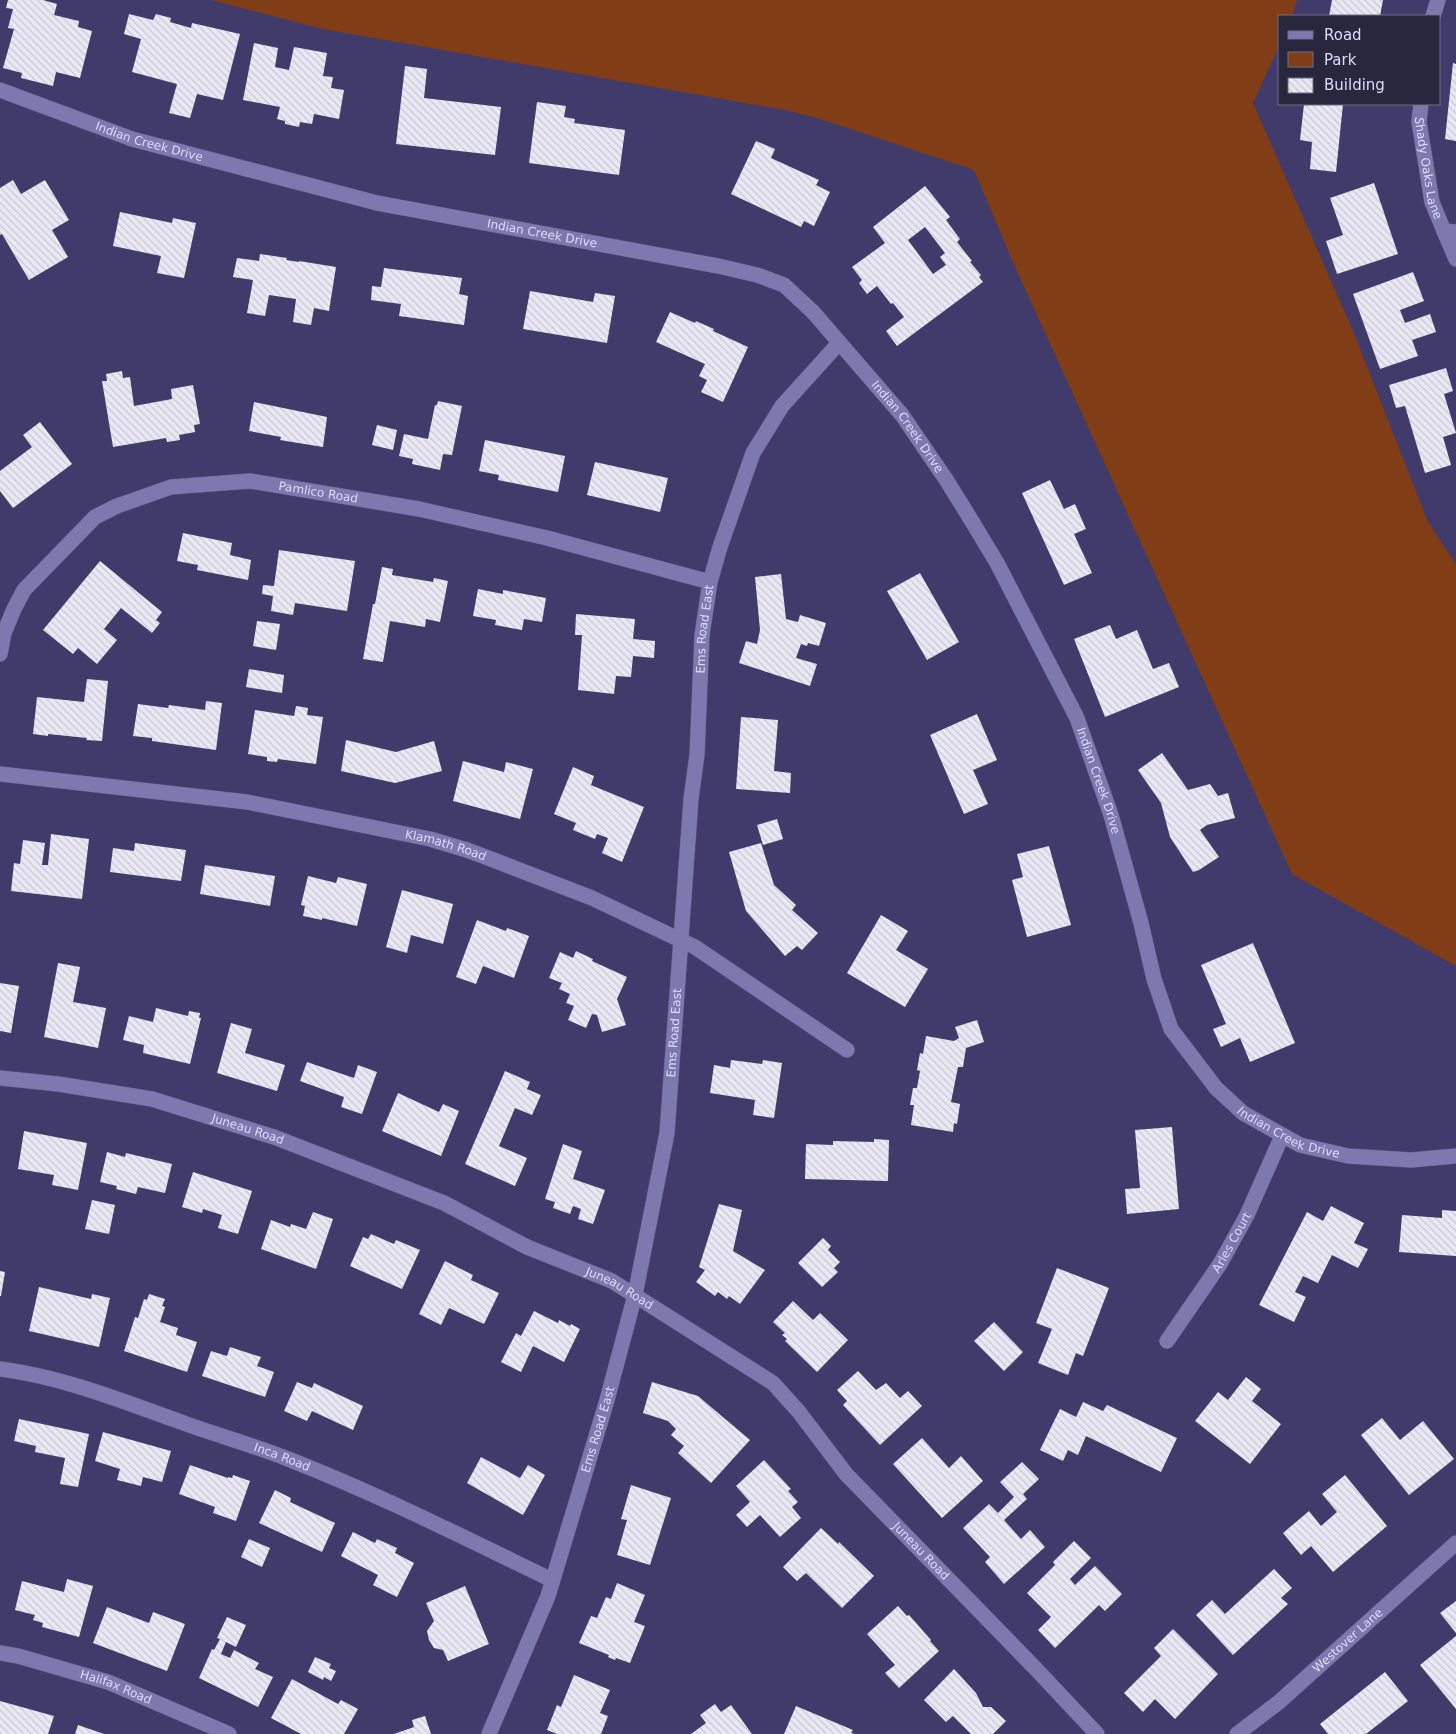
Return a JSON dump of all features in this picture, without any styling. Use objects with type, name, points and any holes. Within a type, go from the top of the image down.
[{"type":"street","points":[[1433,15],[1438,0]]},
{"type":"street","name":"Indian Creek Drive","points":[[0,90],[132,139],[377,203],[708,264],[757,275],[784,285],[813,312],[902,415],[947,481],[997,563],[1077,718],[1111,815],[1141,923],[1154,979],[1172,1029],[1216,1088],[1243,1113],[1300,1145],[1348,1156],[1411,1160],[1456,1156]]},
{"type":"street","name":"Shady Oaks Lane","points":[[1420,105],[1419,122],[1432,202],[1450,232],[1456,259]]},
{"type":"street","name":"Ems Road East","points":[[489,1734],[548,1596],[607,1400],[635,1295],[666,1133],[691,799],[697,756],[702,634],[710,582],[720,546],[753,453],[782,406],[839,343]]},
{"type":"street","name":"Pamlico Road","points":[[0,654],[4,632],[24,590],[95,517],[117,506],[171,487],[250,481],[419,509],[547,538],[710,582]]},
{"type":"street","name":"Klamath Road","points":[[0,774],[247,802],[430,839],[470,851],[592,898],[695,947],[847,1050]]},
{"type":"street","name":"Juneau Road","points":[[0,1078],[58,1084],[152,1099],[274,1137],[444,1203],[527,1247],[612,1281],[773,1383],[799,1412],[846,1474],[1097,1734]]},
{"type":"street","name":"Arles Court","points":[[1167,1341],[1220,1264],[1248,1215],[1282,1136]]},
{"type":"street","name":"Inca Road","points":[[0,1369],[82,1387],[286,1458],[359,1488],[552,1580]]},
{"type":"street","name":"Westover Lane","points":[[1237,1734],[1279,1702],[1456,1543]]},
{"type":"street","name":"Halifax Road","points":[[0,1653],[18,1656],[108,1682],[228,1734]]},
{"type":"green space","points":[[211,0],[1297,0],[1292,15],[1278,15],[1278,48],[1253,103],[1353,331],[1428,522],[1456,564],[1456,966],[1292,874],[1016,269],[974,170],[820,119],[785,110],[323,29]]},
{"type":"building","points":[[8,0],[43,0],[57,4],[54,15],[79,21],[78,27],[92,31],[80,78],[56,72],[53,86],[21,78],[22,73],[3,68],[14,29],[8,28],[13,9],[6,8]]},
{"type":"building","points":[[1332,0],[1383,0],[1380,15],[1329,15]]},
{"type":"building","points":[[129,14],[153,20],[156,14],[171,18],[170,22],[191,28],[192,23],[240,34],[223,100],[197,94],[190,118],[169,113],[177,84],[132,72],[141,39],[124,34]]},
{"type":"building","points":[[254,43],[278,48],[275,67],[289,70],[294,47],[327,53],[323,76],[333,77],[331,88],[344,90],[339,119],[314,114],[312,124],[300,122],[299,127],[285,124],[285,121],[277,119],[280,107],[243,100]]},
{"type":"building","points":[[1453,63],[1456,64],[1456,141],[1445,139]]},
{"type":"building","points":[[405,66],[427,69],[424,98],[501,107],[495,155],[396,144]]},
{"type":"building","points":[[537,102],[566,106],[564,117],[575,119],[574,123],[625,130],[619,175],[529,163]]},
{"type":"building","points":[[1304,105],[1343,105],[1336,172],[1310,169],[1312,142],[1300,140]]},
{"type":"building","points":[[756,141],[775,149],[771,158],[819,180],[816,185],[830,192],[814,226],[804,221],[801,227],[731,194]]},
{"type":"building","points":[[13,180],[21,194],[45,180],[69,220],[52,230],[68,257],[29,280],[2,234],[0,235],[0,188]]},
{"type":"building","points":[[1374,183],[1398,254],[1337,274],[1326,241],[1343,235],[1330,198]]},
{"type":"building","points":[[925,186],[950,217],[946,220],[960,239],[957,242],[972,261],[970,262],[981,275],[979,277],[983,282],[897,346],[886,331],[904,317],[877,286],[867,294],[859,283],[862,280],[852,267],[885,243],[873,227]],"holes":[[[925,227],[945,253],[940,257],[946,265],[933,274],[908,240]]]},
{"type":"building","points":[[120,212],[172,223],[173,218],[196,223],[184,278],[157,273],[161,256],[113,246]]},
{"type":"building","points":[[260,254],[287,258],[286,260],[336,267],[329,311],[314,308],[311,325],[293,322],[296,299],[269,295],[265,316],[247,313],[253,280],[233,277],[237,258],[259,261]]},
{"type":"building","points":[[384,268],[462,278],[459,294],[468,296],[464,325],[399,316],[401,304],[371,300],[372,286],[381,287]]},
{"type":"building","points":[[1413,272],[1424,301],[1400,310],[1405,323],[1430,314],[1436,332],[1412,340],[1418,356],[1380,369],[1353,294]]},
{"type":"building","points":[[530,291],[593,302],[595,293],[615,296],[607,343],[523,329]]},
{"type":"building","points":[[670,312],[714,329],[713,331],[748,347],[723,402],[701,392],[707,380],[699,376],[705,364],[656,342]]},
{"type":"building","points":[[1446,368],[1453,391],[1444,394],[1456,433],[1443,437],[1451,465],[1425,473],[1405,406],[1396,408],[1389,385]]},
{"type":"building","points":[[122,371],[123,378],[130,377],[134,406],[172,399],[171,389],[193,385],[200,424],[194,425],[195,432],[179,435],[180,440],[167,442],[166,438],[113,447],[102,381],[107,381],[106,374]]},
{"type":"building","points":[[438,401],[462,406],[452,455],[443,454],[440,470],[412,464],[413,459],[399,456],[404,434],[428,439],[435,405],[437,405]]},
{"type":"building","points":[[254,402],[327,417],[323,447],[280,440],[281,437],[249,431]]},
{"type":"building","points":[[40,422],[72,464],[13,508],[0,491],[0,471],[32,447],[23,435]]},
{"type":"building","points":[[377,425],[397,430],[393,450],[372,445]]},
{"type":"building","points":[[485,440],[565,456],[558,492],[498,480],[499,475],[479,471]]},
{"type":"building","points":[[595,462],[668,478],[660,512],[587,495]]},
{"type":"building","points":[[1050,480],[1064,509],[1075,504],[1086,529],[1074,534],[1092,573],[1064,585],[1022,493]]},
{"type":"building","points":[[183,533],[232,543],[230,555],[251,560],[248,580],[197,570],[198,565],[177,561]]},
{"type":"building","points":[[279,550],[355,561],[347,611],[295,603],[293,615],[271,611],[273,596],[262,594],[263,585],[274,586]]},
{"type":"building","points":[[100,561],[162,612],[156,620],[160,623],[152,633],[121,608],[104,629],[117,640],[97,664],[78,648],[73,654],[43,630]]},
{"type":"building","points":[[382,567],[393,569],[392,575],[433,582],[434,578],[448,581],[440,622],[426,619],[425,627],[390,621],[383,662],[363,659]]},
{"type":"building","points":[[920,573],[959,642],[927,660],[887,591]]},
{"type":"building","points":[[781,574],[786,619],[798,622],[800,615],[826,623],[819,646],[808,643],[807,646],[801,644],[796,658],[817,664],[810,686],[739,663],[746,641],[757,644],[760,630],[755,577]]},
{"type":"building","points":[[478,589],[503,594],[503,590],[546,598],[542,622],[524,619],[522,630],[495,625],[496,620],[473,616]]},
{"type":"building","points":[[576,614],[635,619],[633,639],[655,641],[654,658],[633,656],[631,677],[616,676],[614,694],[578,690],[582,635],[575,635]]},
{"type":"building","points":[[257,621],[280,624],[276,650],[253,646]]},
{"type":"building","points":[[1110,625],[1116,639],[1137,630],[1153,669],[1169,663],[1179,687],[1105,717],[1074,639]]},
{"type":"building","points":[[249,669],[284,675],[282,693],[246,687]]},
{"type":"building","points":[[87,679],[108,681],[102,741],[48,734],[48,736],[33,734],[37,697],[84,702]]},
{"type":"building","points":[[206,701],[222,703],[216,750],[152,741],[152,738],[133,736],[138,704],[168,708],[169,705],[205,710]]},
{"type":"building","points":[[296,706],[308,708],[307,715],[323,717],[316,764],[278,759],[277,762],[267,761],[267,757],[248,754],[255,710],[294,716]]},
{"type":"building","points":[[977,714],[997,760],[973,770],[988,804],[964,814],[930,735]]},
{"type":"building","points":[[741,717],[778,720],[774,771],[791,773],[790,793],[736,789]]},
{"type":"building","points":[[346,740],[396,752],[434,741],[442,771],[395,783],[341,771]]},
{"type":"building","points":[[1162,753],[1188,790],[1210,784],[1218,796],[1228,793],[1235,818],[1207,825],[1200,830],[1219,857],[1193,872],[1170,837],[1161,803],[1138,770]]},
{"type":"building","points":[[463,761],[504,772],[506,762],[533,769],[520,819],[453,801]]},
{"type":"building","points":[[573,767],[594,776],[591,785],[644,807],[622,862],[602,853],[608,838],[597,834],[595,839],[573,830],[576,823],[554,814]]},
{"type":"building","points":[[777,819],[783,839],[763,845],[757,825]]},
{"type":"building","points":[[51,834],[89,839],[82,899],[11,891],[14,863],[20,864],[23,840],[45,843],[42,865],[48,865]]},
{"type":"building","points":[[135,843],[186,850],[181,881],[110,872],[113,848],[134,851]]},
{"type":"building","points":[[761,843],[774,885],[796,905],[792,910],[818,933],[802,950],[797,946],[785,956],[746,911],[729,852]]},
{"type":"building","points":[[1049,846],[1071,925],[1027,937],[1012,880],[1023,877],[1017,854]]},
{"type":"building","points":[[205,865],[275,876],[270,906],[200,894]]},
{"type":"building","points":[[308,876],[336,883],[338,877],[367,884],[357,926],[303,916],[305,906],[301,905]]},
{"type":"building","points":[[402,890],[453,904],[443,944],[411,935],[407,953],[386,947]]},
{"type":"building","points":[[881,915],[908,931],[896,950],[928,969],[905,1007],[847,973]]},
{"type":"building","points":[[477,920],[506,931],[507,928],[529,936],[514,978],[483,966],[476,984],[456,977]]},
{"type":"building","points":[[1253,943],[1295,1043],[1250,1062],[1240,1038],[1221,1047],[1213,1029],[1226,1024],[1201,965]]},
{"type":"building","points":[[576,951],[593,959],[592,961],[627,977],[617,999],[626,1025],[602,1032],[597,1015],[592,1014],[586,1028],[568,1020],[574,1006],[566,1003],[570,994],[559,989],[562,983],[549,978],[560,952],[573,958]]},
{"type":"building","points":[[58,963],[80,967],[73,1002],[106,1008],[98,1048],[44,1037]]},
{"type":"building","points":[[0,983],[19,986],[11,1033],[0,1031]]},
{"type":"building","points":[[156,1008],[188,1016],[189,1011],[200,1013],[199,1018],[201,1018],[190,1064],[143,1053],[144,1045],[123,1040],[129,1016],[153,1022]]},
{"type":"building","points":[[977,1020],[984,1042],[966,1048],[963,1067],[958,1067],[951,1102],[960,1104],[957,1124],[954,1123],[953,1132],[911,1125],[914,1105],[910,1105],[913,1088],[917,1088],[920,1071],[917,1070],[920,1053],[923,1054],[926,1036],[954,1041],[959,1038],[955,1027]]},
{"type":"building","points":[[231,1023],[252,1029],[245,1053],[285,1065],[277,1091],[217,1073]]},
{"type":"building","points":[[731,1060],[762,1064],[763,1060],[782,1063],[774,1118],[753,1115],[755,1100],[710,1093],[714,1065],[730,1068]]},
{"type":"building","points":[[307,1062],[354,1078],[358,1065],[377,1072],[362,1114],[341,1107],[344,1097],[300,1081]]},
{"type":"building","points":[[505,1071],[530,1082],[527,1089],[541,1095],[532,1115],[515,1108],[499,1146],[527,1158],[515,1186],[465,1164]]},
{"type":"building","points":[[398,1093],[439,1112],[443,1104],[459,1111],[441,1156],[382,1131]]},
{"type":"building","points":[[1172,1127],[1179,1209],[1127,1214],[1125,1189],[1140,1188],[1135,1130]]},
{"type":"building","points":[[24,1131],[87,1143],[78,1190],[52,1185],[54,1175],[18,1169]]},
{"type":"building","points":[[874,1139],[889,1140],[888,1181],[805,1179],[806,1144],[833,1145],[833,1141],[874,1142]]},
{"type":"building","points":[[563,1144],[582,1151],[573,1179],[605,1190],[593,1224],[578,1219],[581,1209],[573,1206],[570,1214],[553,1208],[555,1202],[545,1199]]},
{"type":"building","points":[[107,1152],[125,1157],[126,1153],[172,1164],[165,1193],[138,1187],[136,1194],[116,1189],[117,1186],[100,1182]]},
{"type":"building","points":[[193,1172],[252,1191],[238,1234],[218,1228],[222,1215],[203,1209],[202,1213],[182,1207]]},
{"type":"building","points":[[92,1200],[115,1205],[109,1234],[85,1229]]},
{"type":"building","points":[[719,1204],[742,1210],[733,1251],[765,1270],[740,1304],[729,1296],[727,1299],[718,1292],[715,1296],[696,1282],[705,1270],[699,1267]]},
{"type":"building","points":[[1331,1206],[1364,1223],[1354,1243],[1368,1249],[1358,1268],[1332,1255],[1318,1283],[1303,1276],[1295,1292],[1306,1297],[1294,1322],[1259,1305],[1307,1212],[1323,1221]]},
{"type":"building","points":[[1442,1210],[1456,1211],[1456,1256],[1399,1252],[1402,1215],[1442,1218]]},
{"type":"building","points":[[313,1212],[333,1219],[316,1269],[261,1249],[271,1220],[290,1227],[291,1224],[306,1229]]},
{"type":"building","points":[[371,1234],[394,1244],[396,1240],[420,1250],[402,1289],[350,1266],[363,1237],[368,1239]]},
{"type":"building","points":[[823,1238],[831,1246],[828,1250],[840,1262],[834,1268],[838,1272],[822,1287],[798,1263]]},
{"type":"building","points":[[445,1261],[473,1275],[471,1280],[499,1293],[484,1324],[449,1308],[441,1325],[419,1314]]},
{"type":"building","points":[[1057,1268],[1109,1288],[1083,1356],[1076,1353],[1068,1375],[1038,1363],[1052,1329],[1036,1323]]},
{"type":"building","points":[[0,1271],[5,1272],[1,1296],[0,1296]]},
{"type":"building","points":[[39,1287],[91,1299],[92,1294],[110,1298],[99,1347],[29,1331]]},
{"type":"building","points":[[149,1294],[165,1299],[162,1306],[165,1307],[160,1322],[178,1328],[176,1335],[197,1342],[187,1372],[124,1351],[135,1317],[138,1318],[144,1299],[147,1300]]},
{"type":"building","points":[[793,1301],[813,1320],[820,1313],[848,1340],[817,1372],[785,1341],[787,1339],[782,1335],[785,1333],[773,1322]]},
{"type":"building","points":[[534,1311],[558,1323],[559,1320],[580,1329],[564,1362],[533,1346],[521,1372],[501,1362],[516,1333],[521,1336]]},
{"type":"building","points":[[994,1322],[1023,1352],[1004,1371],[974,1341]]},
{"type":"building","points":[[230,1347],[261,1357],[257,1366],[274,1372],[265,1397],[202,1376],[211,1351],[227,1356]]},
{"type":"building","points":[[858,1371],[876,1390],[886,1383],[900,1398],[908,1391],[922,1406],[880,1445],[843,1405],[847,1401],[837,1390]]},
{"type":"building","points":[[1246,1377],[1261,1389],[1252,1401],[1281,1424],[1250,1464],[1195,1421],[1218,1392],[1228,1400]]},
{"type":"building","points":[[297,1382],[312,1388],[314,1383],[363,1406],[353,1430],[312,1411],[307,1421],[284,1411]]},
{"type":"building","points":[[652,1382],[698,1396],[750,1440],[711,1483],[678,1453],[684,1446],[671,1435],[676,1429],[668,1421],[643,1413]]},
{"type":"building","points":[[1083,1402],[1103,1411],[1107,1405],[1177,1438],[1161,1472],[1086,1436],[1078,1455],[1068,1450],[1063,1461],[1040,1450],[1060,1409],[1076,1417]]},
{"type":"building","points":[[1382,1418],[1400,1440],[1423,1421],[1454,1459],[1409,1495],[1361,1435]]},
{"type":"building","points":[[19,1419],[89,1434],[78,1487],[60,1484],[65,1458],[35,1452],[36,1446],[14,1441]]},
{"type":"building","points":[[103,1432],[171,1451],[162,1482],[143,1477],[141,1486],[117,1480],[120,1469],[95,1461]]},
{"type":"building","points":[[922,1438],[949,1468],[961,1456],[983,1481],[942,1518],[893,1464]]},
{"type":"building","points":[[481,1457],[520,1478],[528,1465],[545,1475],[523,1515],[467,1483]]},
{"type":"building","points":[[764,1460],[791,1489],[788,1491],[798,1502],[792,1507],[801,1518],[780,1537],[760,1515],[747,1527],[736,1515],[750,1502],[736,1486]]},
{"type":"building","points":[[1022,1462],[1039,1479],[1023,1494],[1027,1499],[1004,1520],[1021,1539],[1030,1530],[1045,1547],[1004,1584],[985,1562],[990,1557],[963,1528],[989,1504],[998,1513],[1014,1497],[1000,1482]]},
{"type":"building","points":[[190,1465],[228,1478],[232,1478],[233,1475],[250,1481],[236,1521],[213,1513],[215,1507],[179,1494]]},
{"type":"building","points":[[1345,1475],[1387,1526],[1333,1572],[1311,1546],[1301,1555],[1283,1533],[1309,1511],[1321,1526],[1337,1512],[1322,1494]]},
{"type":"building","points":[[631,1485],[671,1498],[650,1565],[617,1555],[627,1520],[621,1519]]},
{"type":"building","points":[[275,1490],[291,1498],[290,1502],[335,1523],[322,1552],[259,1523]]},
{"type":"building","points":[[821,1528],[838,1544],[839,1542],[874,1576],[842,1608],[806,1573],[797,1581],[783,1567]]},
{"type":"building","points":[[353,1532],[375,1543],[377,1539],[397,1548],[395,1553],[414,1563],[397,1597],[373,1585],[378,1575],[341,1556]]},
{"type":"building","points":[[249,1539],[270,1548],[262,1567],[241,1557]]},
{"type":"building","points":[[1074,1541],[1091,1558],[1070,1579],[1075,1585],[1095,1566],[1122,1594],[1105,1611],[1099,1605],[1055,1648],[1038,1630],[1051,1617],[1027,1593],[1055,1565],[1053,1562]]},
{"type":"building","points":[[1274,1569],[1292,1588],[1281,1598],[1288,1604],[1233,1655],[1196,1615],[1212,1600],[1225,1614]]},
{"type":"building","points":[[67,1579],[93,1586],[79,1637],[42,1627],[43,1623],[33,1620],[35,1615],[15,1610],[22,1581],[64,1592]]},
{"type":"building","points":[[617,1583],[645,1595],[634,1622],[645,1626],[630,1663],[616,1658],[615,1660],[608,1657],[609,1655],[579,1643],[591,1616],[597,1618],[606,1597],[611,1599]]},
{"type":"building","points":[[465,1586],[489,1644],[448,1661],[443,1650],[434,1648],[429,1640],[427,1631],[434,1621],[426,1603]]},
{"type":"building","points":[[1456,1601],[1456,1633],[1440,1613]]},
{"type":"building","points":[[898,1606],[907,1616],[909,1615],[939,1651],[899,1688],[885,1673],[895,1665],[867,1634]]},
{"type":"building","points":[[107,1607],[149,1623],[153,1612],[185,1624],[167,1671],[93,1643]]},
{"type":"building","points":[[227,1617],[246,1625],[236,1647],[226,1642],[221,1654],[230,1658],[234,1650],[259,1663],[255,1669],[273,1677],[258,1707],[199,1678],[212,1649],[214,1650],[220,1639],[217,1638]]},
{"type":"building","points":[[1173,1629],[1218,1674],[1175,1719],[1155,1699],[1143,1712],[1124,1693],[1161,1656],[1154,1648]]},
{"type":"building","points":[[1456,1636],[1456,1709],[1420,1665]]},
{"type":"building","points":[[315,1657],[331,1664],[329,1668],[336,1671],[331,1681],[324,1677],[323,1680],[308,1672]]},
{"type":"building","points":[[954,1669],[976,1693],[983,1707],[991,1707],[1006,1721],[993,1734],[971,1734],[953,1716],[946,1722],[924,1700]]},
{"type":"building","points":[[1385,1672],[1408,1701],[1366,1734],[1328,1734],[1320,1724]]},
{"type":"building","points":[[574,1675],[610,1690],[600,1713],[608,1716],[601,1734],[557,1734],[547,1730],[557,1705],[561,1707]]},
{"type":"building","points":[[292,1679],[338,1704],[341,1700],[358,1709],[344,1734],[301,1734],[271,1718]]},
{"type":"building","points":[[0,1701],[54,1716],[48,1734],[0,1734]]},
{"type":"building","points":[[715,1704],[721,1712],[731,1705],[752,1734],[691,1734],[706,1723],[700,1715]]},
{"type":"building","points":[[796,1706],[853,1730],[851,1733],[855,1734],[784,1734]]},
{"type":"building","points":[[425,1716],[431,1734],[394,1734],[414,1727],[412,1720]]},
{"type":"building","points":[[78,1725],[104,1734],[75,1734]]}]
